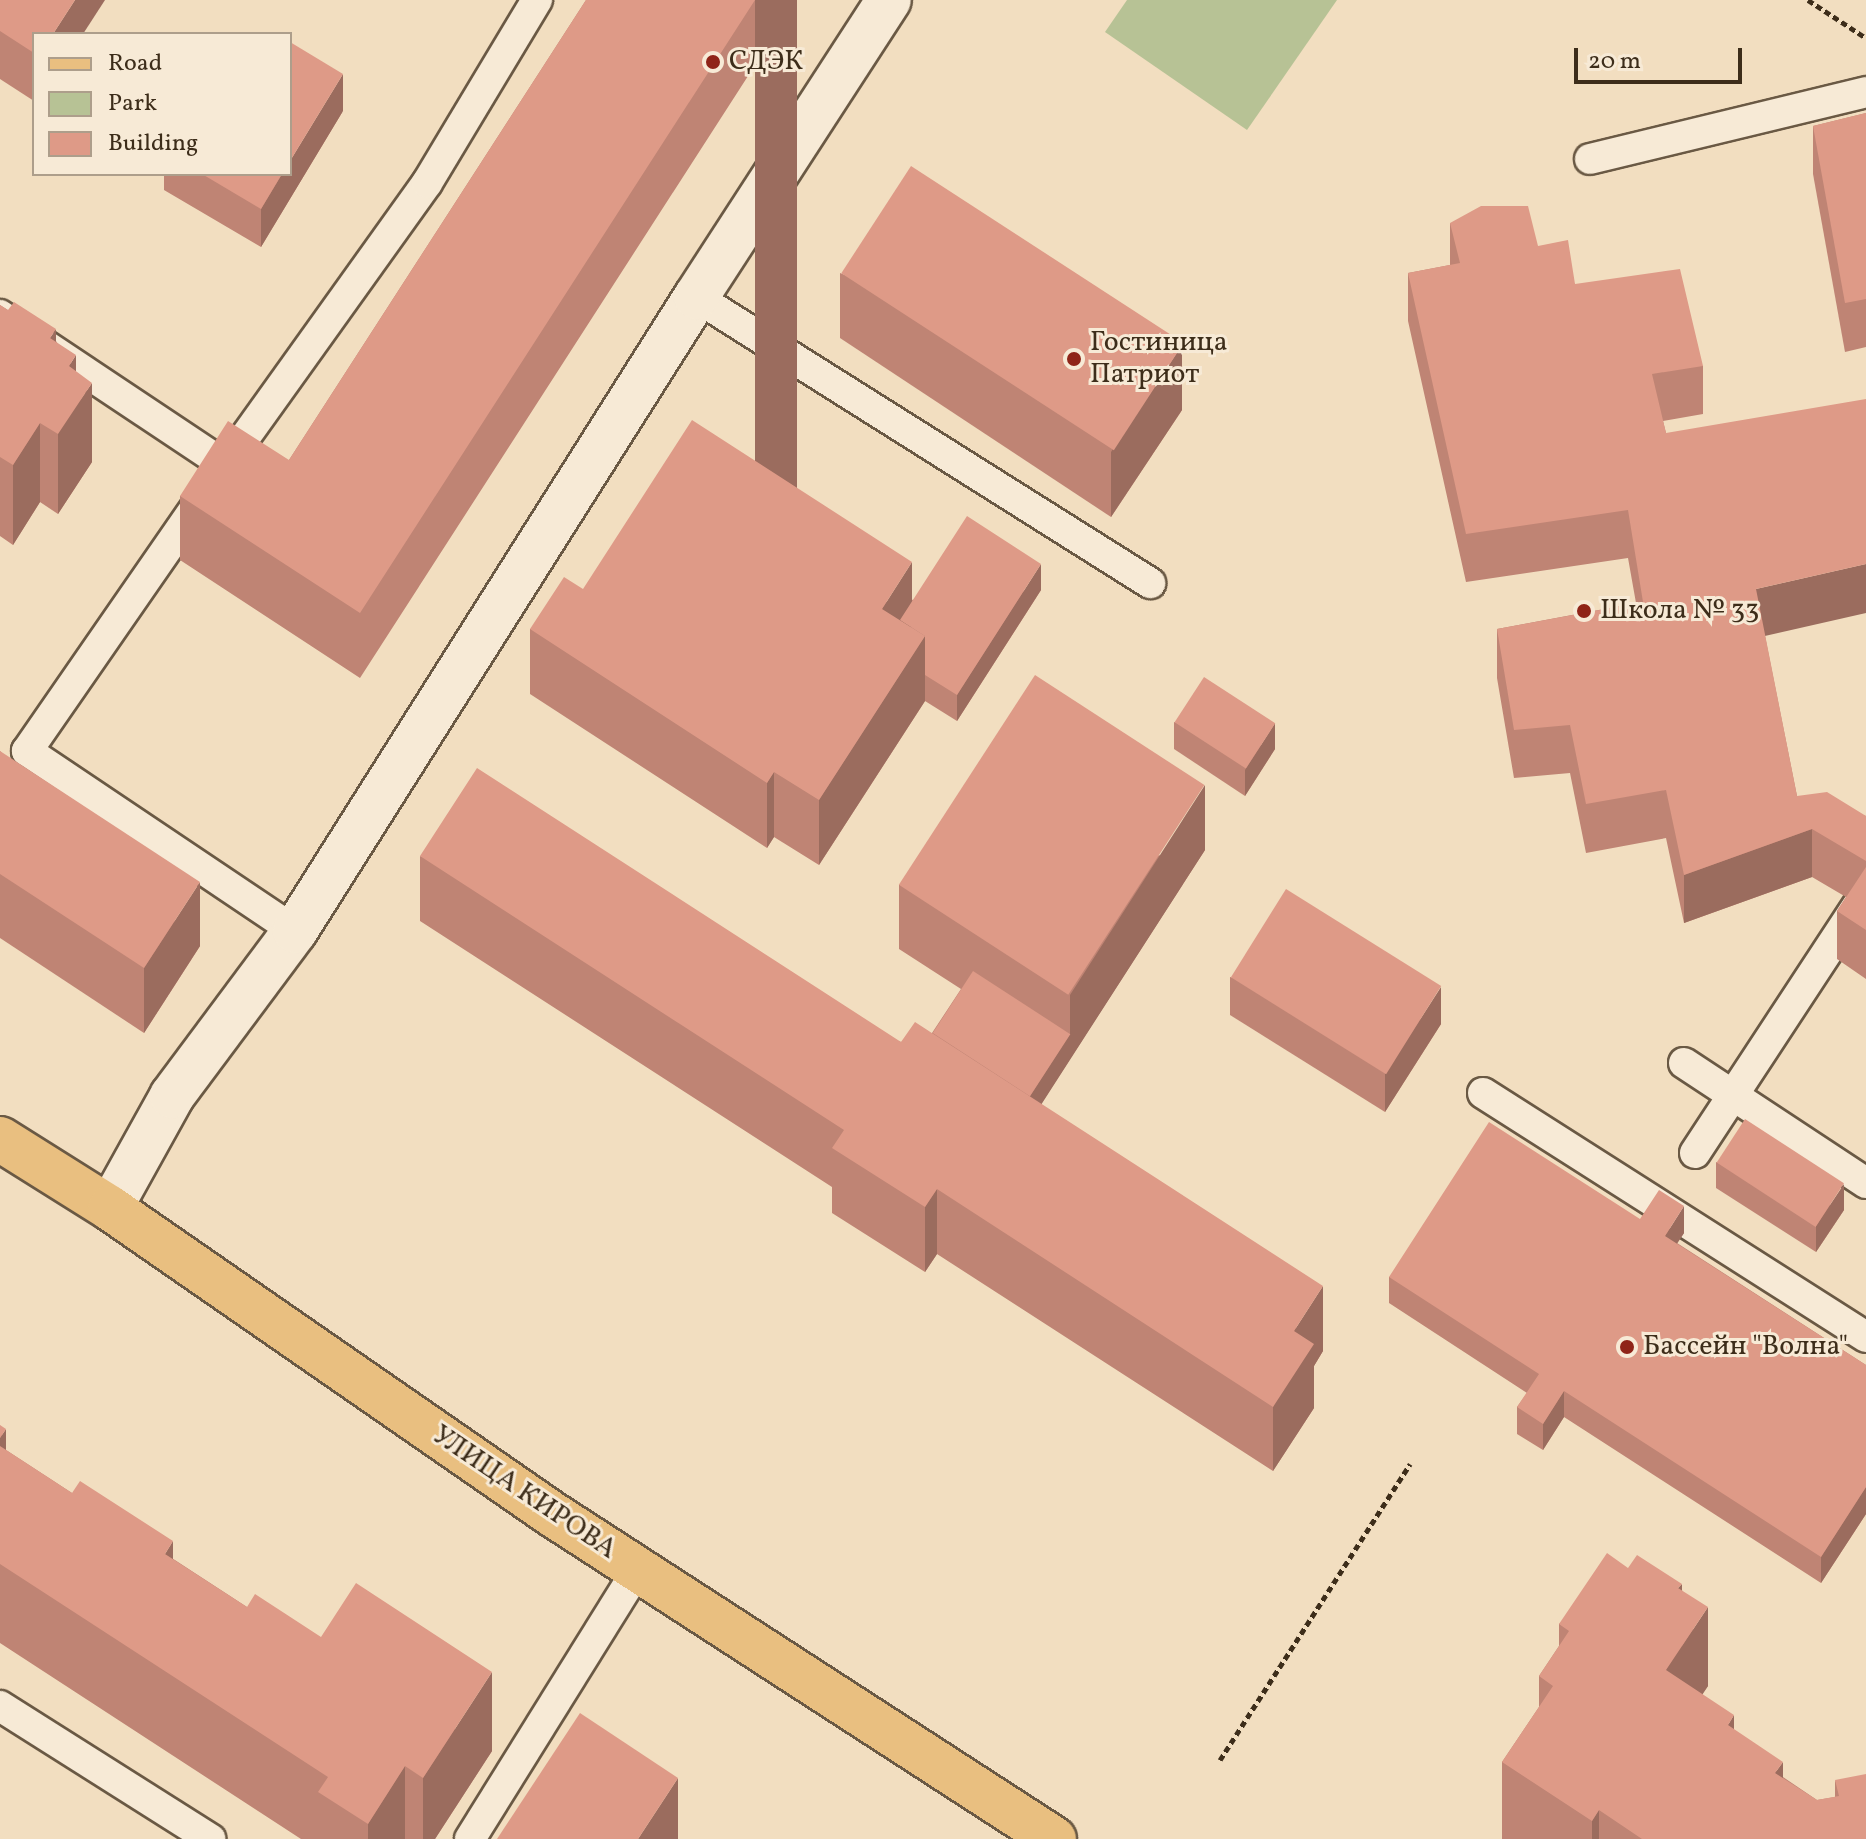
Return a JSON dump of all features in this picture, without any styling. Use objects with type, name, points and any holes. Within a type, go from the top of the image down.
[{"type":"main road","name":"УЛИЦА КИРОВА","points":[[0,1139],[110,1208],[552,1514],[1054,1839]]},
{"type":"street","points":[[110,1208],[172,1096],[295,931],[696,297],[889,0]]},
{"type":"lane","points":[[295,931],[27,751],[225,465],[427,183],[537,0]]},
{"type":"lane","points":[[1590,159],[1866,92]]},
{"type":"lane","points":[[696,297],[1150,583]]},
{"type":"lane","points":[[0,315],[225,465]]},
{"type":"lane","points":[[1695,1153],[1858,905]]},
{"type":"lane","points":[[1684,1063],[1866,1183]]},
{"type":"lane","points":[[1483,1093],[1866,1337]]},
{"type":"lane","points":[[470,1839],[638,1569]]},
{"type":"lane","points":[[0,1706],[210,1839]]},
{"type":"path","points":[[1808,0],[1866,38]]},
{"type":"path","points":[[1220,1760],[1410,1464]]},
{"type":"green space","points":[[1127,0],[1337,0],[1247,130],[1105,32]]},
{"type":"building","points":[[0,0],[75,0],[54,32],[32,32],[32,52],[0,31]]},
{"type":"building","points":[[586,0],[755,0],[360,613],[180,496],[228,421],[289,460]]},
{"type":"building","points":[[292,43],[343,74],[292,158]]},
{"type":"building","points":[[1866,113],[1866,299],[1845,303],[1813,126]]},
{"type":"building","points":[[911,166],[1184,343],[1114,450],[841,273]]},
{"type":"building","points":[[205,176],[281,176],[261,209]]},
{"type":"building","points":[[1481,206],[1528,206],[1538,246],[1568,240],[1575,284],[1680,269],[1703,366],[1652,374],[1666,433],[1866,399],[1866,564],[1756,589],[1797,796],[1827,792],[1866,816],[1866,861],[1812,829],[1684,875],[1666,790],[1586,804],[1570,725],[1514,730],[1497,629],[1643,602],[1628,510],[1466,534],[1408,273],[1460,263],[1450,223]]},
{"type":"building","points":[[14,302],[56,329],[50,338],[76,355],[69,366],[92,383],[58,434],[40,423],[13,465],[0,457],[0,305],[8,310]]},
{"type":"building","points":[[692,420],[912,562],[882,609],[925,636],[819,800],[774,772],[767,783],[530,629],[564,577],[583,589]]},
{"type":"building","points":[[967,516],[1041,564],[957,695],[925,675],[925,636],[900,620]]},
{"type":"building","points":[[1035,675],[1204,785],[1068,995],[899,885]]},
{"type":"building","points":[[1204,677],[1275,723],[1246,769],[1175,722]]},
{"type":"building","points":[[0,751],[200,882],[144,968],[0,874]]},
{"type":"building","points":[[477,768],[901,1042],[915,1022],[1323,1286],[1294,1331],[1314,1344],[1273,1407],[937,1189],[925,1207],[832,1148],[844,1130],[420,856]]},
{"type":"building","points":[[1866,867],[1866,930],[1837,911]]},
{"type":"building","points":[[1286,889],[1441,986],[1386,1074],[1231,977]]},
{"type":"building","points":[[973,971],[1070,1034],[1030,1096],[933,1033]]},
{"type":"building","points":[[1745,1119],[1844,1183],[1816,1227],[1717,1163]]},
{"type":"building","name":"Бассейн \"Волна\"","points":[[1489,1122],[1640,1219],[1659,1190],[1684,1206],[1665,1236],[1866,1365],[1866,1487],[1821,1557],[1564,1391],[1543,1424],[1517,1407],[1539,1374],[1389,1277]]},
{"type":"building","points":[[0,1446],[72,1493],[80,1481],[173,1541],[165,1554],[247,1607],[255,1594],[321,1637],[356,1583],[492,1672],[423,1778],[405,1766],[368,1824],[318,1792],[328,1777],[0,1564]]},
{"type":"building","points":[[1607,1553],[1628,1568],[1637,1555],[1682,1584],[1678,1588],[1708,1607],[1666,1670],[1734,1715],[1728,1725],[1783,1762],[1775,1773],[1817,1800],[1839,1796],[1835,1780],[1866,1774],[1866,1839],[1642,1839],[1599,1810],[1592,1821],[1502,1762],[1553,1686],[1539,1676],[1569,1631],[1559,1624]]},
{"type":"building","points":[[580,1713],[678,1778],[638,1839],[497,1839]]},
{"type":"place","name":"СДЭК","points":[[713,62]]},
{"type":"place","name":"Гостиница Патриот","points":[[1074,359]]},
{"type":"place","name":"Школа № 33","points":[[1584,611]]},
{"type":"place","name":"Бассейн \"Волна\"","points":[[1627,1347]]}]
